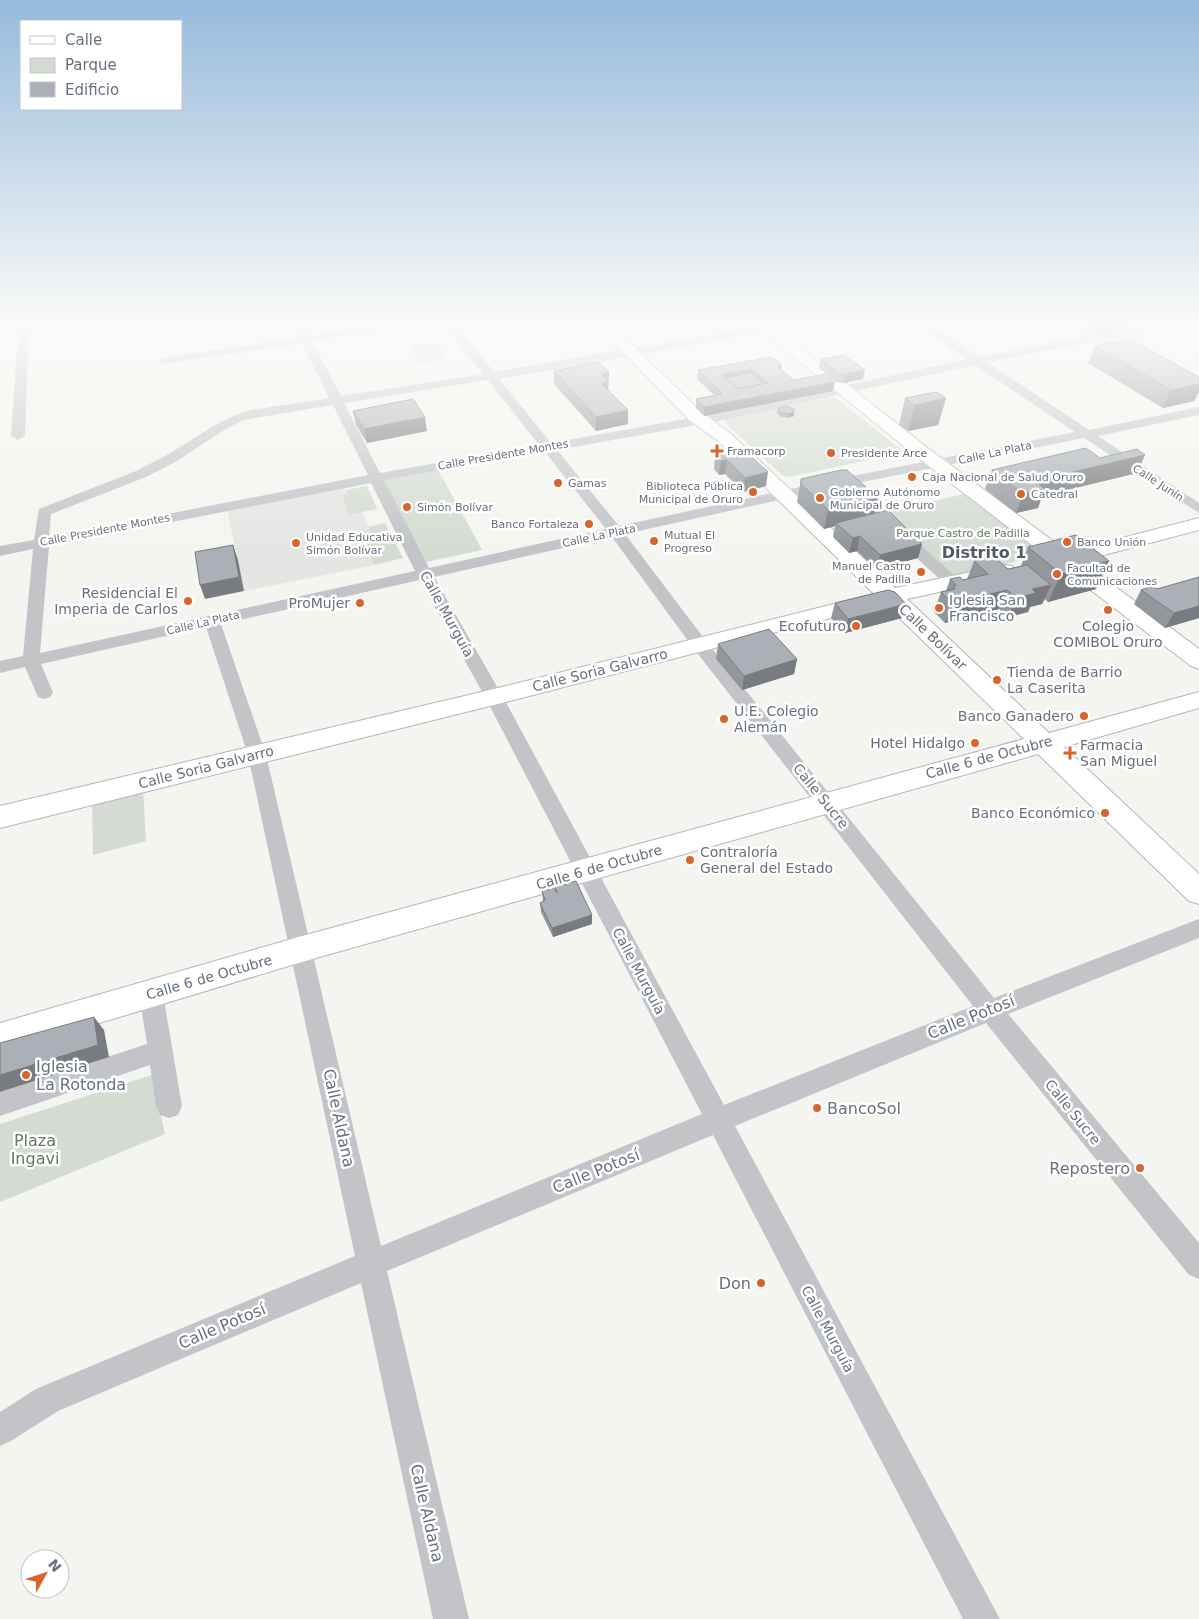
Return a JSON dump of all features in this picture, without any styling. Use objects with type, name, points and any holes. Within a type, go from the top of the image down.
[{"type":"main road","name":"Calle Bolívar","points":[[677,398],[699,420],[724,437],[785,495],[831,531],[891,596],[1199,892]]},
{"type":"main road","points":[[852,398],[1199,661]]},
{"type":"main road","name":"Calle Soria Galvarro","points":[[0,816],[494,697],[891,596],[1065,559],[1199,524]]},
{"type":"main road","name":"Calle 6 de Octubre","points":[[0,1038],[302,949],[587,871],[1042,742],[1199,700]]},
{"type":"street","points":[[18,436],[20,398]]},
{"type":"street","name":"Calle Murguía","points":[[336,398],[374,478],[424,573],[494,697],[587,871],[982,1619]]},
{"type":"street","points":[[44,693],[31,661],[44,512],[134,478],[172,458],[231,419],[359,398]]},
{"type":"street","name":"Calle Sucre","points":[[510,398],[616,532],[700,645],[827,802],[989,1009],[1199,1265]]},
{"type":"street","name":"Calle Presidente Montes","points":[[0,551],[374,478],[699,420],[806,398]]},
{"type":"street","name":"Calle Junín","points":[[1030,398],[1199,509]]},
{"type":"street","name":"Calle La Plata","points":[[0,667],[842,482],[1199,411]]},
{"type":"street","points":[[842,482],[951,582]]},
{"type":"street","points":[[862,522],[880,517]]},
{"type":"street","name":"Calle Aldana","points":[[212,621],[257,755],[451,1619]]},
{"type":"street","name":"Calle Potosí","points":[[0,1430],[47,1400],[371,1264],[989,1009],[1199,928]]},
{"type":"street","points":[[151,994],[169,1106]]},
{"type":"street","points":[[0,1104],[159,1051]]},
{"type":"shaded area","name":"Unidad Educativa Simón Bolívar","points":[[344,487],[347,494],[342,495],[349,514],[363,512],[369,530],[355,533],[370,554],[374,565],[244,591],[227,509]]},
{"type":"green space","points":[[832,398],[837,399],[902,450],[901,453],[789,477],[782,475],[724,422],[726,417]]},
{"type":"green space","points":[[437,468],[482,550],[426,562],[381,477]]},
{"type":"green space","points":[[367,486],[377,509],[349,515],[342,495],[347,494],[346,490]]},
{"type":"green space","name":"Parque Castro de Padilla","points":[[972,492],[1045,555],[952,576],[884,513]]},
{"type":"green space","points":[[385,523],[403,558],[374,565],[370,554],[363,556],[355,533],[369,530],[368,527]]},
{"type":"green space","points":[[143,788],[146,841],[93,855],[92,801]]},
{"type":"green space","name":"Plaza Ingavi","points":[[152,1075],[165,1134],[0,1202],[0,1124]]},
{"type":"building","points":[[578,398],[616,398],[628,410],[596,417]]},
{"type":"building","points":[[704,398],[754,398],[704,407],[696,399]]},
{"type":"building","points":[[905,398],[945,398],[946,398],[915,405]]},
{"type":"building","points":[[413,399],[425,417],[364,429],[353,411]]},
{"type":"building","points":[[784,406],[794,409],[794,411],[789,414],[781,413],[778,409]]},
{"type":"building","points":[[1086,448],[1100,458],[1137,449],[1145,455],[1035,481],[1045,489],[1023,494],[992,470]]},
{"type":"building","points":[[743,449],[768,472],[745,478],[727,460],[721,461],[715,455]]},
{"type":"building","points":[[847,470],[878,498],[828,510],[801,484],[801,479]]},
{"type":"building","points":[[888,510],[922,544],[880,555],[860,536],[853,538],[836,523]]},
{"type":"building","points":[[1076,535],[1109,561],[1061,574],[1028,547]]},
{"type":"building","points":[[233,545],[239,577],[200,585],[195,552]]},
{"type":"building","points":[[993,556],[1008,569],[1027,565],[1051,585],[1032,589],[1036,593],[1016,598],[1007,590],[952,603],[941,592],[955,589],[953,586],[956,585],[950,579],[960,577],[963,580],[988,574],[974,561]]},
{"type":"building","points":[[1199,577],[1199,606],[1174,613],[1141,590],[1154,586],[1157,589]]},
{"type":"building","points":[[888,590],[895,592],[906,604],[848,619],[835,603]]},
{"type":"building","points":[[769,629],[797,659],[744,676],[718,644]]},
{"type":"building","points":[[576,881],[592,915],[552,928],[540,903],[545,900],[542,891],[553,887],[557,893],[555,887]]},
{"type":"building","points":[[94,1017],[98,1045],[0,1075],[0,1043]]},
{"type":"place","name":"Framacorp","points":[[717,451]]},
{"type":"place","name":"Presidente Arce","points":[[831,453]]},
{"type":"place","name":"Caja Nacional de Salud Oruro","points":[[912,477]]},
{"type":"place","name":"Gamas","points":[[558,483]]},
{"type":"place","name":"Biblioteca Pública Municipal de Oruro","points":[[753,492]]},
{"type":"place","name":"Catedral","points":[[1021,494]]},
{"type":"place","name":"Gobierno Autónomo Municipal de Oruro","points":[[820,498]]},
{"type":"place","name":"Simón Bolívar","points":[[407,507]]},
{"type":"place","name":"Banco Fortaleza","points":[[589,524]]},
{"type":"place","name":"Mutual El Progreso","points":[[654,541]]},
{"type":"place","name":"Banco Unión","points":[[1067,542]]},
{"type":"place","name":"Unidad Educativa Simón Bolívar","points":[[296,543]]},
{"type":"place","name":"Manuel Castro de Padilla","points":[[921,572]]},
{"type":"place","name":"Facultad de Comunicaciones","points":[[1057,574]]},
{"type":"place","name":"Residencial El Imperia de Carlos","points":[[188,601]]},
{"type":"place","name":"ProMujer","points":[[360,603]]},
{"type":"place","name":"Iglesia San Francisco","points":[[939,608]]},
{"type":"place","name":"Colegio COMIBOL Oruro","points":[[1108,610]]},
{"type":"place","name":"Ecofuturo","points":[[856,626]]},
{"type":"place","name":"Tienda de Barrio La Caserita","points":[[997,680]]},
{"type":"place","name":"Banco Ganadero","points":[[1084,716]]},
{"type":"place","name":"U.E. Colegio Alemán","points":[[724,719]]},
{"type":"place","name":"Hotel Hidalgo","points":[[975,743]]},
{"type":"place","name":"Farmacia San Miguel","points":[[1070,753]]},
{"type":"place","name":"Banco Económico","points":[[1105,813]]},
{"type":"place","name":"Contraloría General del Estado","points":[[690,860]]},
{"type":"place","name":"Iglesia La Rotonda","points":[[26,1075]]},
{"type":"place","name":"BancoSol","points":[[817,1108]]},
{"type":"place","name":"Repostero","points":[[1140,1168]]},
{"type":"place","name":"Don","points":[[761,1283]]},
{"type":"district","name":"Distrito 1","points":[[984,552]]}]
